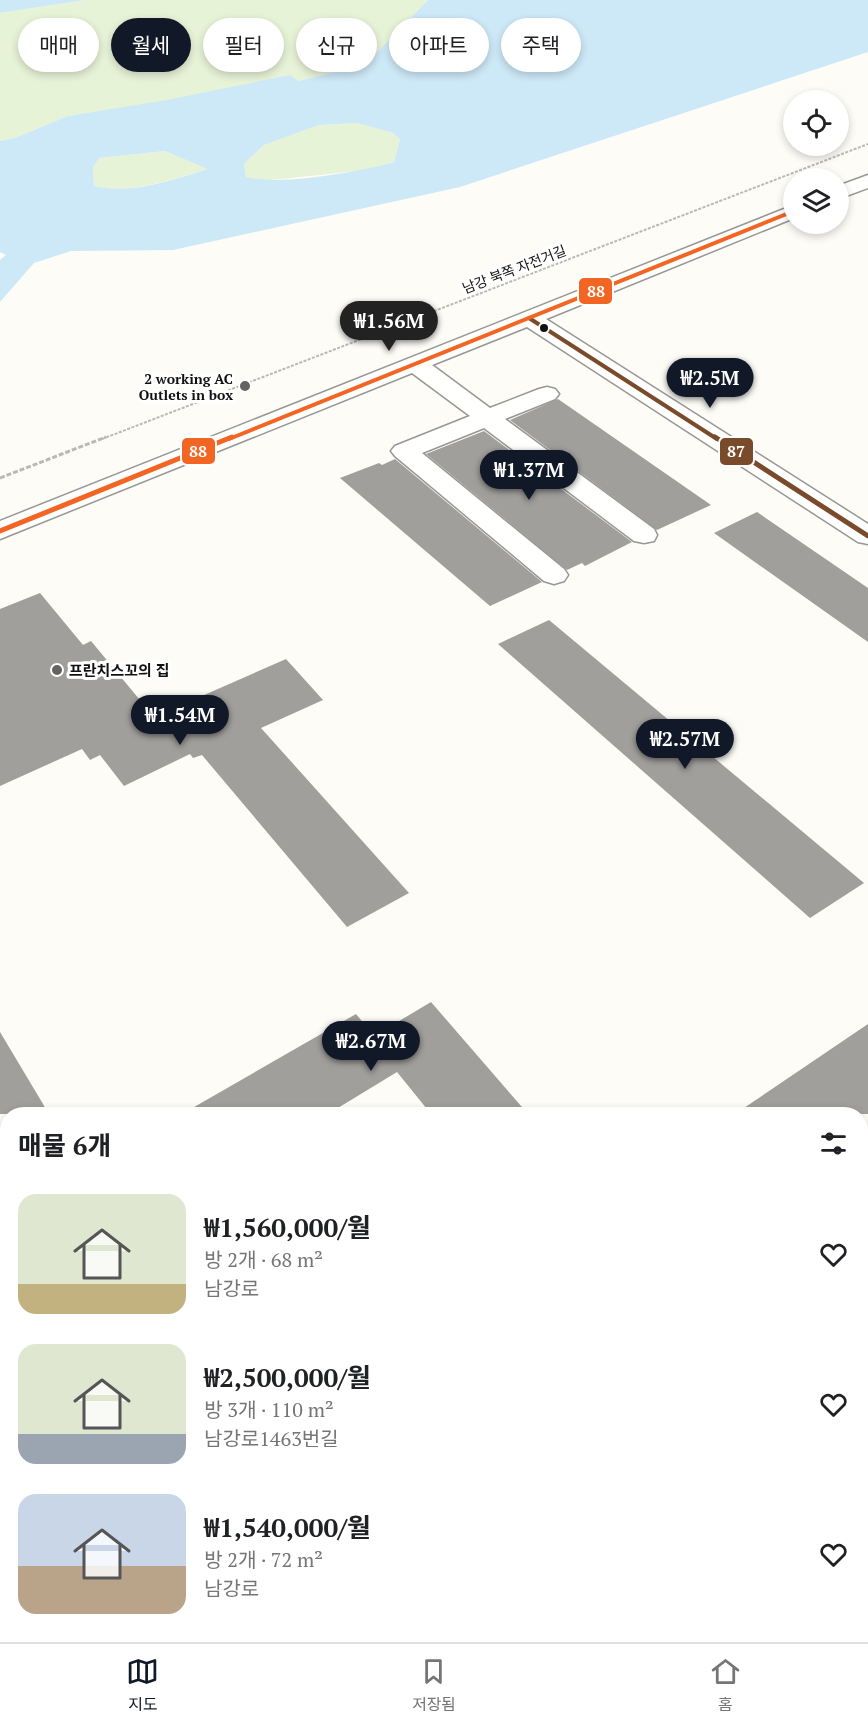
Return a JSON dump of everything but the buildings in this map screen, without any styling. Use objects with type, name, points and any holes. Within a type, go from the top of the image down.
[{"type":"street","points":[[849,189],[868,181]]},
{"type":"street","points":[[0,531],[783,215]]},
{"type":"street","points":[[529,318],[868,536]]},
{"type":"street","points":[[415,364],[644,535]]},
{"type":"street","points":[[547,394],[404,451],[554,575]]},
{"type":"path","name":"남강 북쪽 자전거길","points":[[0,478],[868,144]]},
{"type":"green space","points":[[85,0],[428,0],[411,18],[389,18],[389,40],[377,53],[377,18],[296,18],[296,72],[336,72],[298,81],[68,116],[15,138],[0,141],[0,13]]},
{"type":"green space","points":[[357,123],[393,133],[400,139],[394,162],[367,170],[262,181],[246,177],[244,164],[264,145],[319,125]]},
{"type":"green space","points":[[165,151],[209,169],[137,187],[122,189],[94,186],[93,167],[99,158]]},
{"type":"water","points":[[0,0],[85,0],[0,13]]},
{"type":"water","points":[[428,0],[868,0],[868,52],[460,187],[173,250],[71,251],[34,263],[0,302],[0,260],[6,255],[0,252],[0,141],[15,138],[68,116],[167,100],[290,75],[298,81],[336,72],[377,72],[377,53],[389,40],[389,72],[489,72],[489,18],[411,18]],"holes":[[[357,123],[393,133],[400,139],[394,162],[341,174],[298,179],[246,177],[244,164],[264,145],[319,125]],[[165,151],[208,169],[151,185],[122,189],[94,186],[93,167],[99,158]]]},
{"type":"transit line","name":"88","points":[[0,531],[783,215]]},
{"type":"transit line","name":"87","points":[[529,318],[868,536]]},
{"type":"place","name":"2 working AC Outlets in box","points":[[245,386]]},
{"type":"place","name":"프란치스꼬의 집","points":[[57,670]]}]
